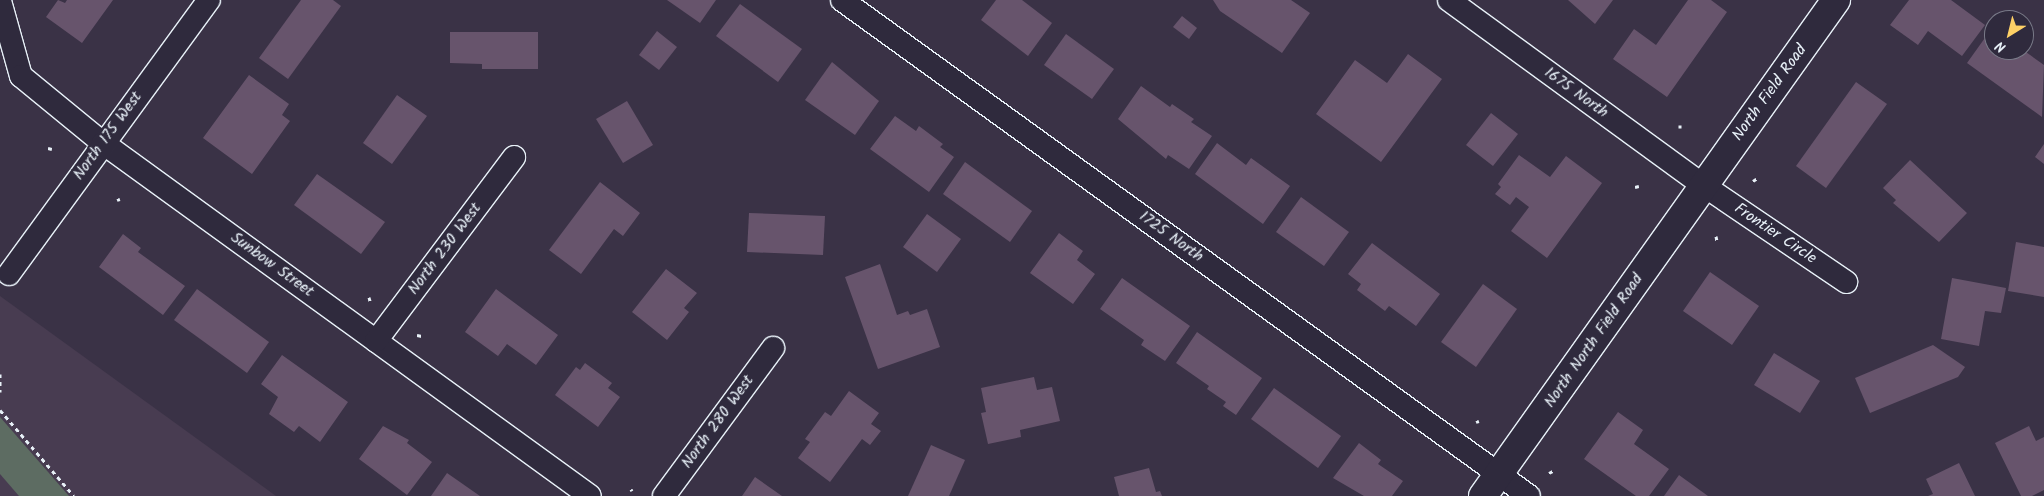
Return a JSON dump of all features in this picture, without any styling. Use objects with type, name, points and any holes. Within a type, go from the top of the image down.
[{"type":"street","name":"North 175 West","points":[[9,274],[209,0]]},
{"type":"street","name":"1725 North","points":[[842,0],[1529,496]]},
{"type":"street","name":"1675 North","points":[[1449,0],[1704,185]]},
{"type":"street","name":"North Field Road","points":[[1704,185],[1836,0]]},
{"type":"street","name":"Sunbow Street","points":[[0,1],[21,76],[103,143],[590,496]]},
{"type":"street","name":"North 230 West","points":[[376,341],[514,157]]},
{"type":"street","name":"North North Field Road","points":[[1484,496],[1704,185]]},
{"type":"street","name":"Frontier Circle","points":[[1704,185],[1846,282]]},
{"type":"street","name":"North 280 West","points":[[664,496],[773,348]]},
{"type":"path","points":[[1716,236],[1717,242]]},
{"type":"path","points":[[417,335],[422,336]]},
{"type":"path","points":[[0,374],[0,392]]},
{"type":"path","points":[[0,410],[74,496]]},
{"type":"shaded area","points":[[0,296],[276,496],[0,496]]},
{"type":"green space","points":[[0,417],[69,496],[19,496],[0,474]]},
{"type":"building","points":[[58,0],[65,3],[67,0],[113,0],[82,43],[46,17]]},
{"type":"building","points":[[301,0],[333,0],[341,6],[288,79],[259,58]]},
{"type":"building","points":[[667,0],[716,0],[700,23]]},
{"type":"building","points":[[996,0],[1022,0],[1052,23],[1028,56],[981,20]]},
{"type":"building","points":[[1213,0],[1291,0],[1310,13],[1282,53],[1220,11]]},
{"type":"building","points":[[1568,0],[1613,0],[1595,24]]},
{"type":"building","points":[[1688,0],[1711,0],[1727,12],[1667,97],[1613,59],[1634,29],[1656,45]]},
{"type":"building","points":[[1909,0],[1951,0],[1984,24],[1984,26],[1962,56],[1928,31],[1918,45],[1890,25]]},
{"type":"building","points":[[740,4],[802,49],[778,82],[716,36]]},
{"type":"building","points":[[1182,16],[1197,28],[1189,39],[1173,27]]},
{"type":"building","points":[[657,31],[677,47],[659,70],[639,55]]},
{"type":"building","points":[[450,32],[538,32],[538,69],[482,69],[482,64],[450,63]]},
{"type":"building","points":[[1066,34],[1114,69],[1092,99],[1044,65]]},
{"type":"building","points":[[1984,39],[1984,60],[2034,60],[2034,58],[2044,65],[2042,117],[1967,63]]},
{"type":"building","points":[[1408,54],[1442,79],[1381,162],[1316,114],[1355,60],[1387,83]]},
{"type":"building","points":[[832,62],[879,101],[855,135],[805,100]]},
{"type":"building","points":[[249,75],[289,104],[282,115],[290,121],[252,174],[203,138]]},
{"type":"building","points":[[1856,82],[1887,104],[1826,188],[1796,166]]},
{"type":"building","points":[[1141,86],[1170,107],[1172,104],[1194,119],[1191,122],[1212,136],[1189,169],[1168,155],[1166,159],[1118,119]]},
{"type":"building","points":[[397,95],[427,116],[392,164],[363,143]]},
{"type":"building","points":[[627,101],[653,145],[623,163],[596,119]]},
{"type":"building","points":[[1491,113],[1518,134],[1493,166],[1466,145]]},
{"type":"building","points":[[895,116],[916,131],[919,126],[943,144],[940,147],[954,157],[929,192],[870,149]]},
{"type":"building","points":[[1217,143],[1246,165],[1251,158],[1290,186],[1263,224],[1195,174]]},
{"type":"building","points":[[2044,144],[2044,164],[2035,157]]},
{"type":"building","points":[[1519,155],[1550,177],[1566,156],[1602,183],[1547,258],[1511,231],[1529,207],[1516,197],[1510,205],[1495,194],[1501,187],[1498,184]]},
{"type":"building","points":[[1910,160],[1967,213],[1939,242],[1893,203],[1896,200],[1883,188]]},
{"type":"building","points":[[965,162],[1032,211],[1010,242],[943,194]]},
{"type":"building","points":[[317,174],[385,222],[361,254],[294,205]]},
{"type":"building","points":[[600,182],[640,213],[623,236],[614,229],[581,274],[549,250]]},
{"type":"building","points":[[1301,197],[1349,232],[1324,266],[1276,232]]},
{"type":"building","points":[[749,213],[825,216],[823,255],[747,252]]},
{"type":"building","points":[[927,214],[961,239],[937,272],[903,247]]},
{"type":"building","points":[[1059,233],[1083,251],[1077,260],[1095,274],[1073,304],[1030,273]]},
{"type":"building","points":[[123,234],[141,248],[138,252],[185,286],[163,315],[99,267]]},
{"type":"building","points":[[2016,242],[2044,247],[2044,297],[2008,291]]},
{"type":"building","points":[[1372,243],[1440,294],[1416,326],[1389,306],[1385,311],[1357,290],[1361,284],[1348,274]]},
{"type":"building","points":[[880,264],[897,315],[908,311],[910,315],[927,309],[940,347],[878,369],[845,277]]},
{"type":"building","points":[[666,269],[697,293],[684,308],[689,312],[667,340],[632,312]]},
{"type":"building","points":[[1710,272],[1759,306],[1732,345],[1683,311]]},
{"type":"building","points":[[1122,278],[1190,326],[1165,361],[1141,345],[1144,340],[1100,309]]},
{"type":"building","points":[[1952,278],[2006,288],[2001,313],[1985,311],[1979,346],[1941,339]]},
{"type":"building","points":[[1483,284],[1517,309],[1476,367],[1441,342]]},
{"type":"building","points":[[197,289],[269,342],[247,373],[174,320]]},
{"type":"building","points":[[496,289],[558,335],[536,365],[507,344],[498,356],[465,332]]},
{"type":"building","points":[[1197,332],[1262,378],[1236,415],[1223,406],[1226,402],[1207,389],[1209,386],[1176,363]]},
{"type":"building","points":[[1933,345],[1965,367],[1958,377],[1870,413],[1855,378]]},
{"type":"building","points":[[1774,353],[1820,381],[1800,413],[1754,385]]},
{"type":"building","points":[[282,355],[348,402],[320,442],[299,426],[294,432],[269,414],[278,397],[261,384]]},
{"type":"building","points":[[585,363],[612,383],[608,388],[620,397],[598,427],[555,395],[576,367],[580,370]]},
{"type":"building","points":[[1034,377],[1037,390],[1052,387],[1060,421],[1020,430],[1021,437],[988,444],[981,413],[986,412],[981,388]]},
{"type":"building","points":[[1274,388],[1341,436],[1318,468],[1251,419]]},
{"type":"building","points":[[849,391],[879,413],[871,424],[881,431],[870,445],[862,439],[830,482],[798,458],[810,442],[805,439],[825,412],[831,416]]},
{"type":"building","points":[[1618,412],[1643,430],[1634,444],[1669,469],[1649,496],[1636,496],[1584,459]]},
{"type":"building","points":[[383,426],[409,440],[407,443],[432,462],[407,495],[359,459]]},
{"type":"building","points":[[2029,426],[2036,441],[2044,437],[2044,490],[2032,496],[2021,496],[1995,443]]},
{"type":"building","points":[[1359,443],[1381,460],[1378,464],[1403,481],[1392,496],[1364,496],[1333,478]]},
{"type":"building","points":[[931,445],[965,460],[949,496],[908,496]]},
{"type":"building","points":[[1959,463],[1975,496],[1928,496],[1933,494],[1926,479]]},
{"type":"building","points":[[1149,468],[1156,492],[1160,491],[1162,496],[1119,496],[1114,477]]},
{"type":"building","points":[[447,473],[480,496],[431,496]]},
{"type":"building","points":[[1679,475],[1708,496],[1664,496]]},
{"type":"building","points":[[755,477],[782,496],[742,496]]}]
